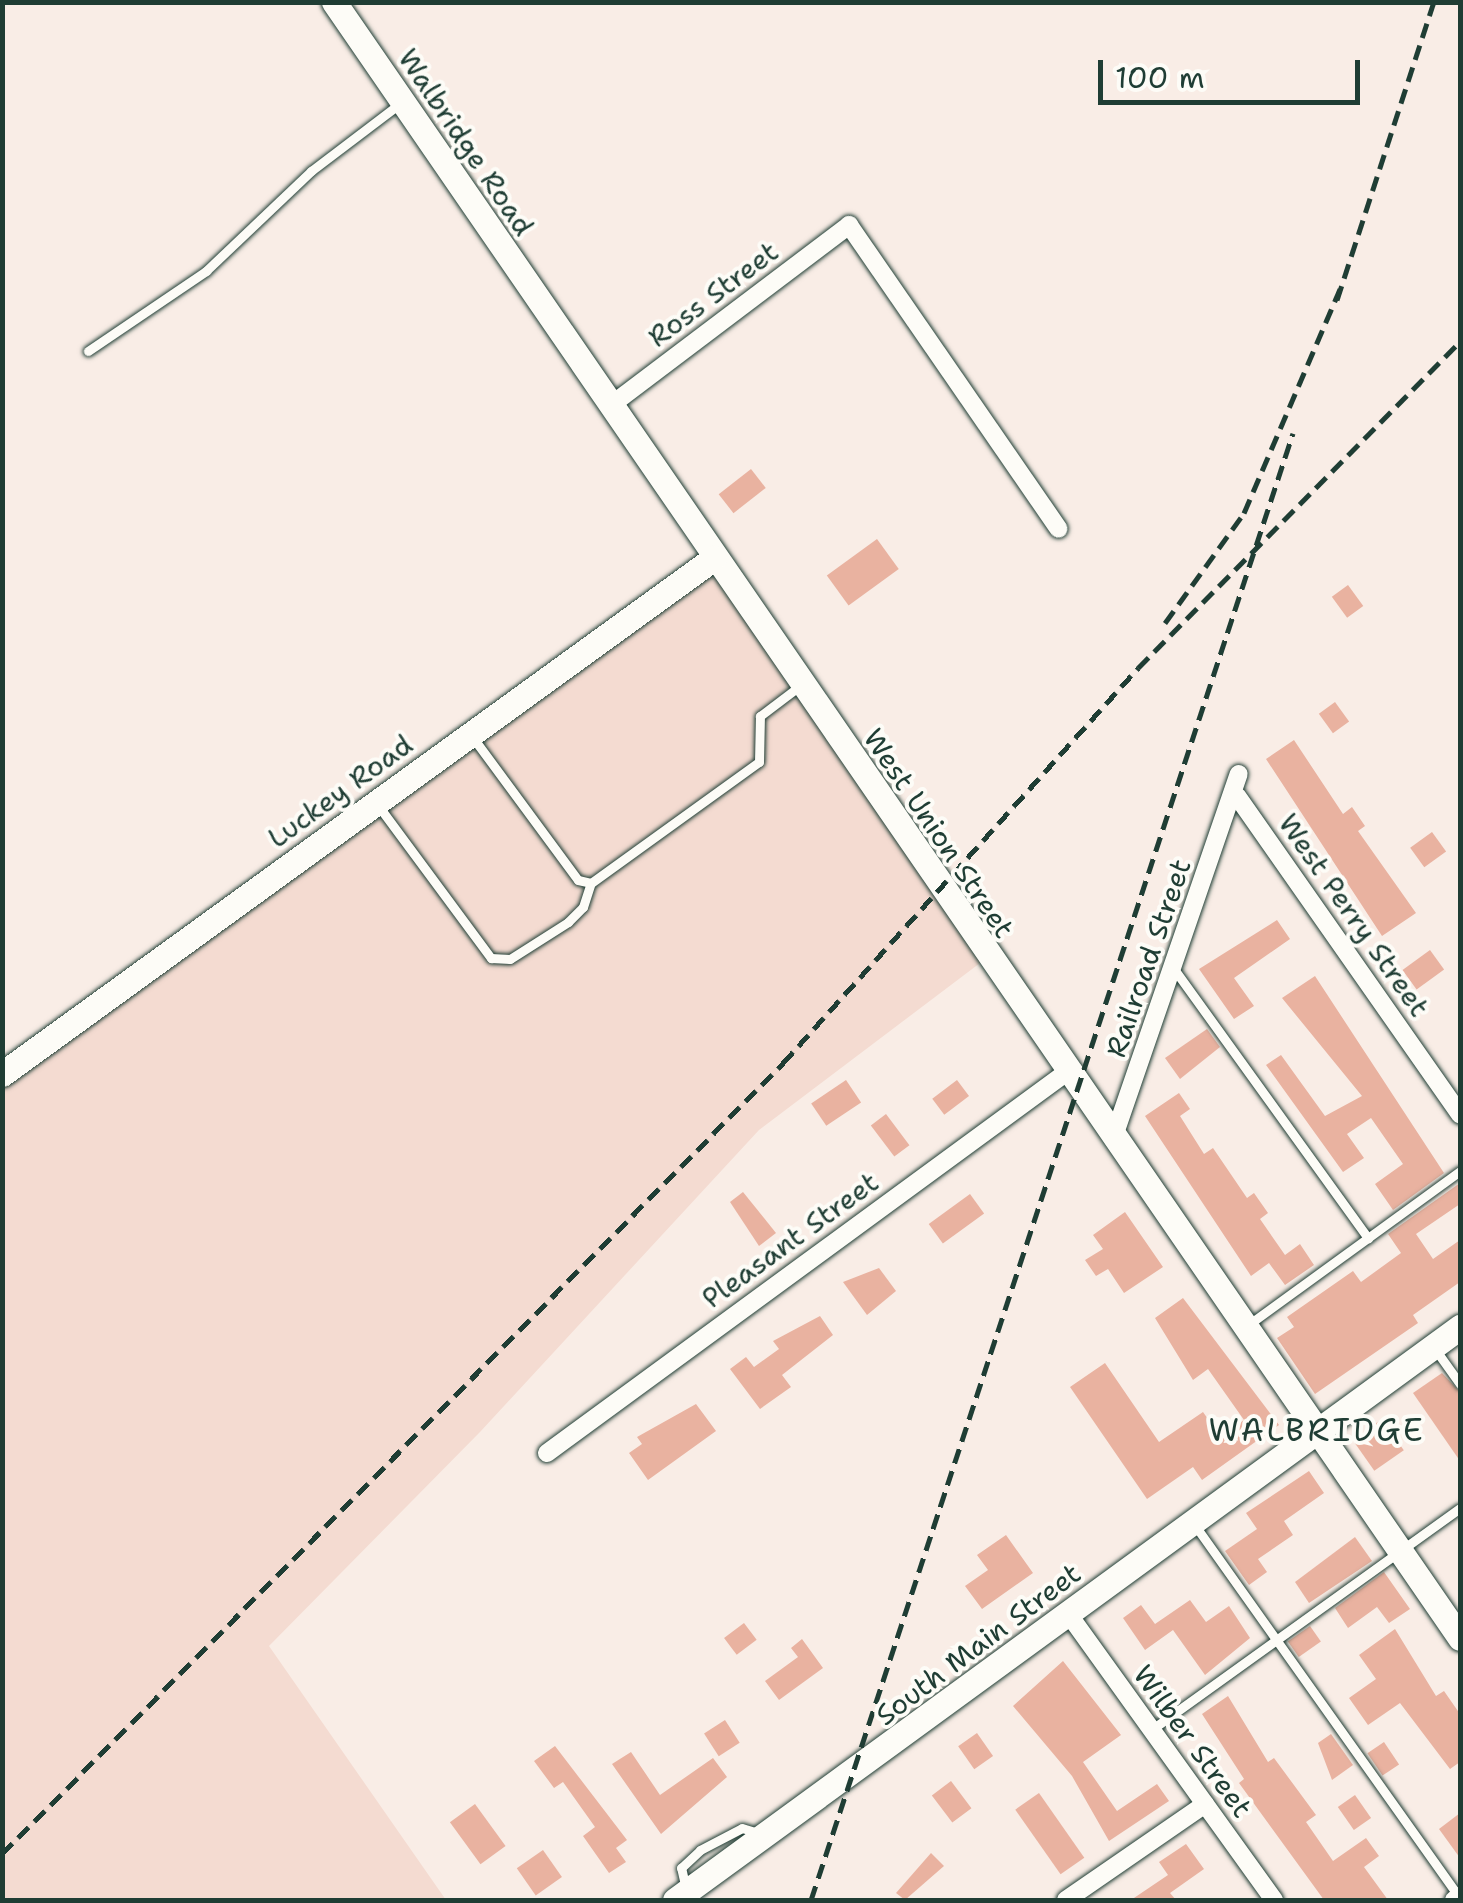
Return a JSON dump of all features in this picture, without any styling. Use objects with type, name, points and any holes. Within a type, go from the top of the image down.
[{"type":"street","name":"Walbridge Road","points":[[334,2],[514,266]]},
{"type":"street","name":"Ross Street","points":[[610,406],[849,225],[1058,529]]},
{"type":"street","name":"West Union Street","points":[[514,266],[1314,1433],[1460,1638]]},
{"type":"street","name":"Luckey Road","points":[[2,1074],[714,558]]},
{"type":"street","name":"Railroad Street","points":[[1112,1138],[1236,796],[1239,774]]},
{"type":"street","name":"West Perry Street","points":[[1236,796],[1460,1116]]},
{"type":"street","name":"Pleasant Street","points":[[547,1452],[1067,1072]]},
{"type":"street","name":"South Main Street","points":[[681,1896],[1460,1328]]},
{"type":"street","name":"Wilber Street","points":[[1068,1612],[1274,1900]]},
{"type":"street","points":[[1066,1900],[1205,1804]]},
{"type":"lane","points":[[88,350],[206,272],[311,171],[402,102]]},
{"type":"lane","points":[[375,802],[492,958],[510,959],[568,922],[583,907],[590,883],[759,762],[760,716],[801,685]]},
{"type":"lane","points":[[469,733],[578,880],[590,883]]},
{"type":"lane","points":[[1174,968],[1368,1238]]},
{"type":"lane","points":[[1243,1329],[1460,1172]]},
{"type":"lane","points":[[1434,1347],[1460,1384]]},
{"type":"lane","points":[[1151,1730],[1460,1508]]},
{"type":"lane","points":[[1192,1522],[1458,1898]]},
{"type":"shaded area","points":[[714,558],[988,957],[759,1130],[480,1432],[269,1646],[446,1900],[3,1900],[2,1082]]},
{"type":"building","points":[[751,469],[766,488],[733,513],[719,494]]},
{"type":"building","points":[[877,539],[899,569],[849,605],[827,575]]},
{"type":"building","points":[[1348,585],[1363,606],[1347,618],[1332,597]]},
{"type":"building","points":[[1335,702],[1349,721],[1333,733],[1319,714]]},
{"type":"building","points":[[1294,740],[1343,814],[1352,807],[1365,826],[1358,831],[1416,913],[1382,936],[1266,759]]},
{"type":"building","points":[[1432,832],[1446,851],[1424,867],[1410,848]]},
{"type":"building","points":[[1277,920],[1290,939],[1234,978],[1254,1006],[1234,1019],[1199,969]]},
{"type":"building","points":[[1430,950],[1444,969],[1417,989],[1402,970]]},
{"type":"building","points":[[1315,976],[1444,1173],[1393,1210],[1375,1184],[1403,1164],[1371,1118],[1347,1134],[1364,1158],[1343,1172],[1266,1065],[1281,1055],[1325,1116],[1362,1096],[1282,998]]},
{"type":"building","points":[[1207,1029],[1220,1047],[1180,1079],[1165,1058]]},
{"type":"building","points":[[846,1080],[861,1102],[826,1126],[811,1103]]},
{"type":"building","points":[[957,1080],[969,1096],[944,1115],[932,1099]]},
{"type":"building","points":[[1179,1093],[1190,1109],[1180,1116],[1204,1154],[1213,1148],[1247,1198],[1254,1193],[1268,1213],[1260,1219],[1285,1255],[1300,1244],[1314,1265],[1285,1285],[1269,1263],[1251,1276],[1145,1116]]},
{"type":"building","points":[[886,1114],[909,1145],[894,1157],[871,1125]]},
{"type":"building","points":[[1460,1183],[1460,1204],[1416,1234],[1433,1259],[1460,1240],[1460,1282],[1413,1315],[1418,1323],[1315,1394],[1277,1338],[1294,1327],[1287,1317],[1353,1271],[1361,1282],[1401,1253],[1388,1234]]},
{"type":"building","points":[[743,1192],[776,1233],[759,1246],[730,1202]]},
{"type":"building","points":[[970,1194],[984,1213],[943,1243],[929,1224]]},
{"type":"building","points":[[1125,1212],[1163,1267],[1124,1293],[1108,1269],[1096,1276],[1085,1260],[1103,1249],[1093,1235]]},
{"type":"building","points":[[879,1268],[896,1291],[867,1315],[843,1282]]},
{"type":"building","points":[[1183,1298],[1279,1425],[1202,1480],[1193,1467],[1147,1499],[1070,1387],[1105,1363],[1159,1442],[1203,1412],[1220,1436],[1244,1420],[1208,1369],[1193,1380],[1155,1318]]},
{"type":"building","points":[[820,1316],[833,1335],[782,1375],[791,1387],[760,1409],[730,1369],[746,1357],[754,1367],[779,1349],[773,1341]]},
{"type":"building","points":[[1442,1373],[1460,1392],[1460,1461],[1413,1393]]},
{"type":"building","points":[[696,1404],[716,1431],[648,1480],[629,1453],[642,1444],[637,1437]]},
{"type":"building","points":[[1382,1419],[1404,1450],[1374,1471],[1353,1440]]},
{"type":"building","points":[[1309,1471],[1324,1493],[1284,1521],[1293,1535],[1258,1559],[1267,1572],[1249,1585],[1225,1551],[1257,1529],[1246,1513]]},
{"type":"building","points":[[1006,1535],[1033,1573],[982,1609],[965,1586],[988,1570],[977,1555]]},
{"type":"building","points":[[1355,1537],[1372,1561],[1309,1603],[1295,1582]]},
{"type":"building","points":[[1384,1572],[1410,1609],[1389,1623],[1377,1607],[1348,1628],[1335,1608]]},
{"type":"building","points":[[1190,1600],[1206,1622],[1229,1606],[1250,1638],[1205,1675],[1173,1630],[1145,1650],[1123,1618],[1141,1605],[1155,1624]]},
{"type":"building","points":[[744,1623],[757,1640],[737,1655],[724,1638]]},
{"type":"building","points":[[1310,1626],[1321,1642],[1299,1657],[1288,1641]]},
{"type":"building","points":[[1395,1629],[1436,1696],[1444,1691],[1460,1714],[1460,1762],[1450,1769],[1400,1703],[1368,1725],[1349,1698],[1376,1679],[1359,1655]]},
{"type":"building","points":[[802,1639],[823,1668],[779,1700],[765,1681],[798,1657],[791,1648]]},
{"type":"building","points":[[1063,1661],[1121,1735],[1083,1762],[1117,1811],[1157,1784],[1169,1801],[1109,1841],[1072,1776],[1013,1706]]},
{"type":"building","points":[[1228,1696],[1268,1762],[1274,1758],[1316,1815],[1306,1822],[1333,1861],[1366,1838],[1379,1856],[1364,1867],[1388,1900],[1324,1900],[1239,1783],[1244,1779],[1202,1714]]},
{"type":"building","points":[[725,1720],[740,1743],[719,1756],[704,1734]]},
{"type":"building","points":[[977,1733],[993,1756],[974,1769],[958,1746]]},
{"type":"building","points":[[1331,1734],[1353,1765],[1332,1780],[1318,1743]]},
{"type":"building","points":[[1384,1742],[1399,1764],[1383,1776],[1367,1753]]},
{"type":"building","points":[[555,1746],[627,1840],[616,1848],[626,1862],[609,1873],[583,1836],[595,1827],[563,1782],[554,1788],[534,1761]]},
{"type":"building","points":[[631,1752],[660,1795],[713,1758],[727,1777],[661,1834],[612,1764]]},
{"type":"building","points":[[951,1781],[971,1808],[952,1823],[932,1795]]},
{"type":"building","points":[[1039,1793],[1084,1858],[1061,1874],[1015,1810]]},
{"type":"building","points":[[1355,1795],[1371,1818],[1354,1830],[1338,1807]]},
{"type":"building","points":[[475,1804],[506,1846],[480,1864],[450,1822]]},
{"type":"building","points":[[1460,1813],[1460,1858],[1439,1829]]},
{"type":"building","points":[[1186,1844],[1204,1869],[1170,1893],[1176,1900],[1131,1900],[1168,1875],[1159,1862]]},
{"type":"building","points":[[543,1850],[562,1877],[536,1895],[517,1868]]},
{"type":"building","points":[[931,1853],[944,1866],[905,1900],[896,1893]]},
{"type":"railway","points":[[1337,300],[1434,2]]},
{"type":"railway","points":[[1165,623],[1244,513],[1340,289]]},
{"type":"railway","points":[[2,1854],[783,1063],[1138,668],[1460,342]]},
{"type":"railway","points":[[811,1900],[1293,433]]},
{"type":"district","name":"WALBRIDGE","points":[[1317,1430]]}]
